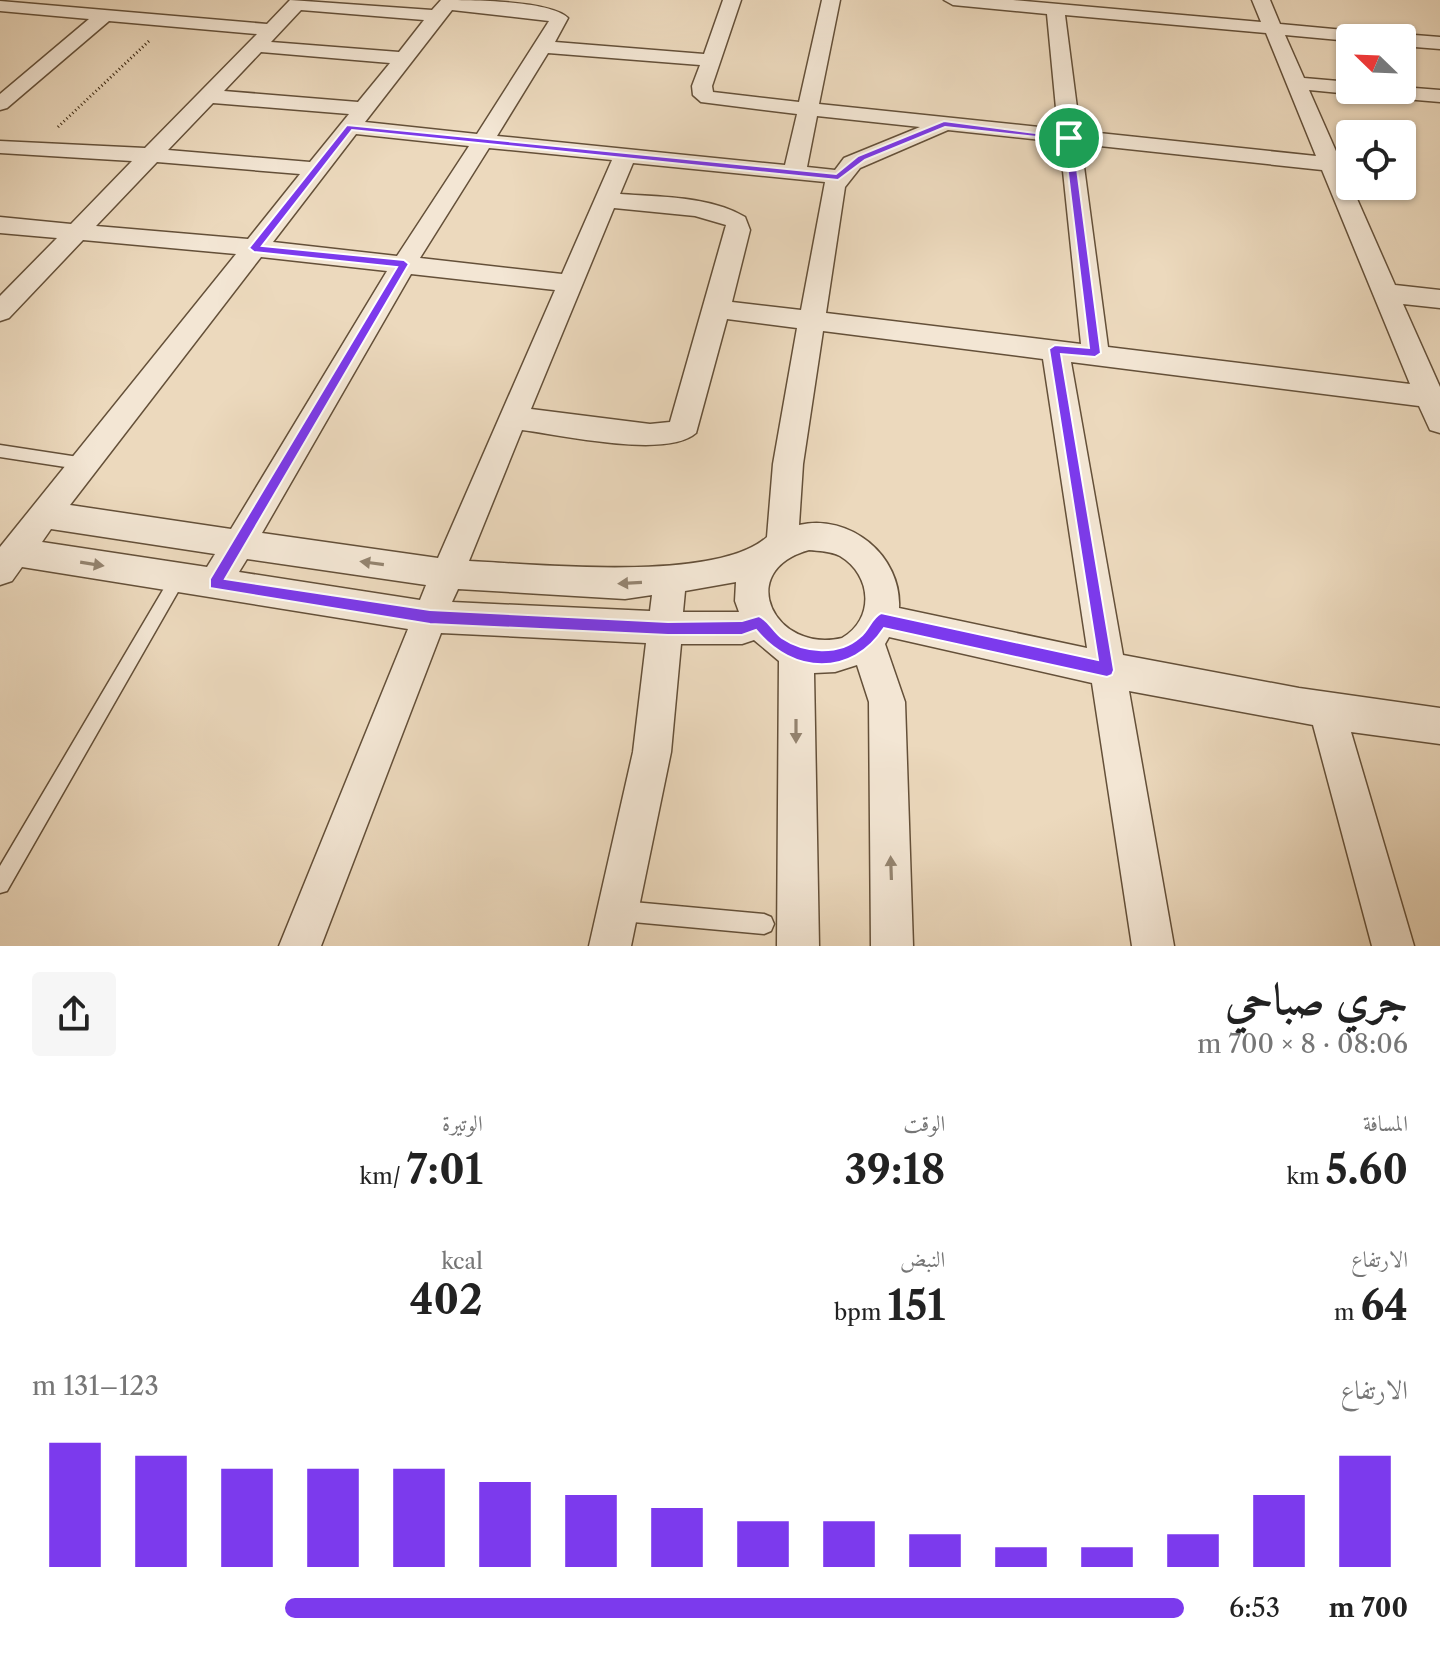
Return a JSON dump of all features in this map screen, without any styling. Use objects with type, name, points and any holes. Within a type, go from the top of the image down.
[{"type":"street","points":[[732,0],[701,90],[708,98],[1331,164]]},
{"type":"street","points":[[794,174],[831,0]]},
{"type":"street","points":[[953,0],[1055,9],[1157,9],[1273,29],[1336,34]]},
{"type":"street","points":[[1261,0],[1437,406]]},
{"type":"street","points":[[0,312],[298,2],[445,7],[554,15],[558,23],[545,47],[404,264],[215,584]]},
{"type":"street","points":[[0,6],[170,21],[404,58]]},
{"type":"street","points":[[7,562],[445,7]]},
{"type":"street","points":[[1055,9],[1095,353]]},
{"type":"street","points":[[0,104],[105,15]]},
{"type":"street","points":[[1416,41],[1440,43]]},
{"type":"street","points":[[545,47],[710,60]]},
{"type":"street","points":[[1297,83],[1336,87]]},
{"type":"street","points":[[1416,94],[1440,96]]},
{"type":"street","points":[[207,96],[357,118],[484,142],[838,177]]},
{"type":"street","points":[[944,124],[861,158],[838,177],[772,552],[752,579],[751,601],[759,623],[774,641],[796,653],[821,658],[846,654],[874,631],[1107,670],[1327,712],[1440,726]]},
{"type":"street","points":[[0,147],[151,155],[317,169]]},
{"type":"street","points":[[300,946],[447,574],[624,157]]},
{"type":"street","points":[[512,418],[650,435],[677,433],[686,425],[738,230],[737,222],[731,216],[707,211],[605,200]]},
{"type":"street","points":[[0,225],[254,248],[569,283]]},
{"type":"street","points":[[1386,293],[1440,299]]},
{"type":"street","points":[[717,309],[1095,353],[1437,406]]},
{"type":"street","points":[[1055,349],[1153,946]]},
{"type":"street","points":[[44,515],[447,574],[625,584],[716,573],[809,536],[841,542],[868,560],[883,589],[874,631],[887,702],[892,946]]},
{"type":"street","points":[[7,562],[178,578],[430,617],[668,628],[742,628],[759,623]]},
{"type":"street","points":[[614,928],[652,752],[668,628],[670,580]]},
{"type":"street","points":[[796,653],[798,946]]},
{"type":"street","points":[[1327,712],[1393,946]]},
{"type":"lane","points":[[0,451],[85,464]]},
{"type":"lane","points":[[0,884],[178,578]]},
{"type":"lane","points":[[614,928],[764,924]]},
{"type":"path","points":[[34,150],[170,21]]},
{"type":"route","points":[[944,124],[1069,138],[1095,353],[1055,349],[1107,670],[881,620],[867,642],[846,654],[821,658],[796,653],[774,641],[759,623],[742,628],[668,628],[430,617],[215,584],[404,264],[254,248],[350,127],[838,177],[861,158],[944,124]]}]
